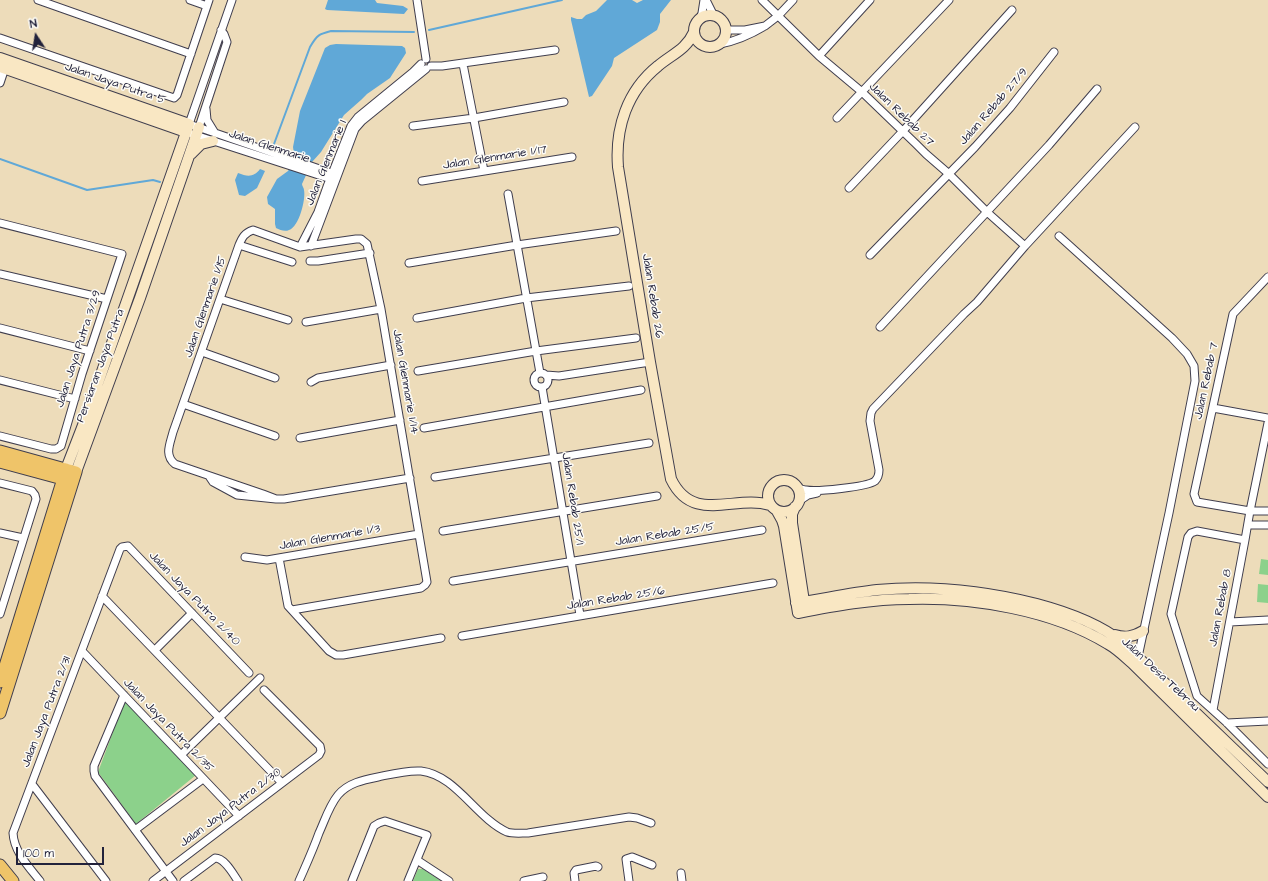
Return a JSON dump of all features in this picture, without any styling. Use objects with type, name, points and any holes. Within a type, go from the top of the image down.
[{"type":"main road","points":[[0,451],[70,475]]},
{"type":"main road","points":[[0,462],[70,475]]},
{"type":"main road","name":"Persiaran Jaya Putra","points":[[0,713],[10,665],[70,475]]},
{"type":"main road","name":"Persiaran Jaya Putra","points":[[0,682],[10,665]]},
{"type":"main road","points":[[0,865],[13,881]]},
{"type":"street","points":[[38,0],[191,54]]},
{"type":"street","points":[[0,38],[174,98],[177,95],[208,3],[190,0]]},
{"type":"street","name":"Persiaran Jaya Putra","points":[[70,475],[92,400],[232,0]]},
{"type":"street","points":[[417,0],[426,65],[442,66],[464,64],[555,50]]},
{"type":"street","points":[[705,0],[714,16],[722,21],[726,30],[726,36],[720,44]]},
{"type":"street","points":[[700,19],[705,0]]},
{"type":"street","name":"Jalan Rebab 27","points":[[762,0],[819,56],[862,92],[987,212],[1025,246]]},
{"type":"street","points":[[675,55],[693,46],[701,45],[711,48],[720,44],[748,37],[778,16],[793,0]]},
{"type":"street","points":[[819,56],[870,0]]},
{"type":"street","points":[[837,118],[949,0]]},
{"type":"street","points":[[849,188],[903,131],[1012,10]]},
{"type":"street","points":[[701,45],[695,38],[695,25],[705,16],[714,16]]},
{"type":"street","points":[[726,30],[745,30],[765,26]]},
{"type":"street","name":"Persiaran Jaya Putra","points":[[70,475],[140,298],[198,131],[227,42],[226,37],[221,30]]},
{"type":"street","points":[[675,55],[687,45],[694,32]]},
{"type":"street","name":"Jalan Rebab 27/9","points":[[870,255],[975,147],[1010,108],[1054,52]]},
{"type":"street","name":"Jalan Rebab 26","points":[[675,55],[659,65],[647,76],[632,96],[622,119],[617,143],[618,167],[669,472],[674,485],[683,495],[700,504],[713,506],[759,502],[774,508]]},
{"type":"street","points":[[0,84],[3,63]]},
{"type":"street","name":"Jalan Jaya Putra 5","points":[[3,63],[198,131]]},
{"type":"street","points":[[464,64],[484,171]]},
{"type":"street","name":"Jalan Glenmarie 1","points":[[311,246],[318,229],[321,213],[351,126],[358,117],[376,106],[426,65]]},
{"type":"street","points":[[880,327],[1049,145],[1096,89]]},
{"type":"street","points":[[413,126],[474,118],[564,102]]},
{"type":"street","points":[[189,156],[201,144],[214,137],[207,120],[206,105]]},
{"type":"street","points":[[774,508],[784,512],[792,510],[808,495],[827,490],[868,484],[877,478],[879,470],[870,421],[871,413],[911,369],[977,302],[1025,246],[1135,127]]},
{"type":"street","name":"Jalan Glenmarie","points":[[198,131],[334,177]]},
{"type":"street","name":"Jalan Glenmarie 1/17","points":[[422,181],[572,157]]},
{"type":"street","name":"Jalan Rebab 25/1","points":[[508,194],[536,351],[544,379],[546,406],[570,562],[580,615]]},
{"type":"street","name":"Jalan Glenmarie 1","points":[[300,247],[321,213]]},
{"type":"street","name":"Jalan Jaya Putra 3/29","points":[[0,223],[122,254],[61,446],[56,449],[0,436]]},
{"type":"street","points":[[318,229],[320,237],[325,244]]},
{"type":"street","name":"Jalan Glenmarie 1/15","points":[[311,246],[300,247],[253,230],[244,235],[239,245],[169,447],[168,452],[171,460],[175,464],[209,476],[212,482],[237,496],[276,499],[284,499],[410,478]]},
{"type":"street","points":[[408,263],[517,245],[616,231]]},
{"type":"street","points":[[1059,236],[1172,338],[1190,359],[1195,373],[1195,381],[1171,505],[1135,660]]},
{"type":"street","name":"Jalan Glenmarie 1/14","points":[[292,610],[421,588],[427,582],[391,365],[367,244],[361,239],[356,239],[311,246]]},
{"type":"street","points":[[239,245],[292,262]]},
{"type":"street","points":[[310,261],[318,262],[370,253]]},
{"type":"street","points":[[0,274],[107,299]]},
{"type":"street","name":"Jalan Rebab 7","points":[[1250,511],[1197,502],[1194,494],[1233,314],[1268,277]]},
{"type":"street","points":[[417,318],[526,298],[629,286]]},
{"type":"street","points":[[220,299],[288,320]]},
{"type":"street","points":[[306,322],[381,309]]},
{"type":"street","points":[[0,328],[90,352]]},
{"type":"street","points":[[418,371],[536,351],[636,338]]},
{"type":"street","points":[[202,352],[275,378]]},
{"type":"street","points":[[544,379],[650,362]]},
{"type":"street","points":[[311,382],[318,378],[391,365]]},
{"type":"street","points":[[0,380],[75,399]]},
{"type":"street","points":[[424,428],[641,390]]},
{"type":"street","points":[[183,404],[275,436]]},
{"type":"street","points":[[1213,408],[1268,418]]},
{"type":"street","points":[[300,438],[400,420]]},
{"type":"street","name":"Jalan Rebab 8","points":[[1213,710],[1250,511],[1265,454],[1268,423]]},
{"type":"street","points":[[435,477],[649,443]]},
{"type":"street","points":[[801,607],[784,526],[782,520],[768,499],[768,492],[772,486],[781,481],[788,481],[797,487],[806,490],[827,490]]},
{"type":"street","points":[[0,483],[32,491],[36,499],[0,614]]},
{"type":"street","points":[[797,487],[799,494],[797,504],[792,514],[792,524],[802,585],[801,607]]},
{"type":"street","name":"Jalan Rebab 26","points":[[743,503],[758,498],[768,492]]},
{"type":"street","points":[[443,531],[657,496]]},
{"type":"street","points":[[1250,511],[1268,511]]},
{"type":"street","points":[[1248,525],[1268,525]]},
{"type":"street","name":"Jalan Rebab 25/5","points":[[453,582],[762,530]]},
{"type":"street","points":[[1245,540],[1197,531],[1191,533],[1188,537],[1171,614],[1197,696],[1227,723],[1268,764]]},
{"type":"street","points":[[0,533],[23,538]]},
{"type":"street","name":"Jalan Glenmarie 1/3","points":[[245,557],[267,560],[419,534]]},
{"type":"street","name":"Jalan Jaya Putra 2/40","points":[[122,547],[128,546],[249,673]]},
{"type":"street","name":"Jalan Jaya Putra 2/31","points":[[40,881],[16,849],[13,833],[102,596],[122,547]]},
{"type":"street","points":[[279,558],[288,606],[332,653],[343,656],[441,638]]},
{"type":"street","name":"Jalan Rebab 25/6","points":[[462,636],[773,583]]},
{"type":"street","points":[[0,585],[8,587]]},
{"type":"street","points":[[802,585],[806,592],[814,596],[827,599]]},
{"type":"street","name":"Jalan Desa Tebrau","points":[[801,607],[827,599],[877,590],[907,588],[954,589],[982,593],[1018,599],[1065,612],[1113,634],[1135,660],[1268,797]]},
{"type":"street","points":[[102,596],[282,783]]},
{"type":"street","name":"Jalan Desa Tebrau","points":[[801,607],[909,598],[953,600],[1016,609],[1062,622],[1108,644],[1135,660],[1268,782]]},
{"type":"street","points":[[156,651],[192,613]]},
{"type":"street","points":[[1230,622],[1268,620]]},
{"type":"street","points":[[1113,634],[1131,637],[1142,632]]},
{"type":"street","name":"Jalan Jaya Putra 2/35","points":[[82,651],[239,816]]},
{"type":"street","points":[[181,755],[260,678]]},
{"type":"street","name":"Jalan Jaya Putra 2/30","points":[[152,881],[319,755],[321,751],[320,746],[264,690]]},
{"type":"street","points":[[124,695],[94,766],[95,776],[173,881]]},
{"type":"street","points":[[1227,723],[1268,721]]},
{"type":"street","points":[[299,881],[330,807],[338,795],[345,788],[358,782],[402,772],[420,771],[438,776],[497,826],[508,832],[516,834],[629,817],[651,823]]},
{"type":"street","points":[[135,830],[203,779]]},
{"type":"street","points":[[32,784],[106,881]]},
{"type":"street","points":[[352,881],[374,826],[385,821],[427,835],[408,881]]},
{"type":"street","points":[[629,881],[626,862],[628,857],[632,857],[652,865]]},
{"type":"street","points":[[184,881],[217,858],[223,861],[238,881]]},
{"type":"street","points":[[417,860],[449,881]]},
{"type":"street","points":[[575,881],[574,873],[576,870],[596,866],[598,867]]},
{"type":"street","points":[[681,873],[682,881]]},
{"type":"street","points":[[524,881],[544,877]]},
{"type":"green space","points":[[1261,559],[1268,560],[1268,575],[1259,574]]},
{"type":"green space","points":[[1258,584],[1268,585],[1268,603],[1257,602]]},
{"type":"green space","points":[[126,702],[196,775],[136,824],[98,772],[123,705]]},
{"type":"green space","points":[[418,869],[423,869],[441,881],[413,881]]},
{"type":"water","points":[[328,0],[375,0],[377,3],[403,6],[408,9],[404,14],[327,10],[325,9]]},
{"type":"water","points":[[607,0],[632,0],[637,3],[643,0],[671,0],[660,14],[660,22],[657,30],[614,58],[612,66],[592,96],[589,97],[571,17],[582,19],[586,15],[596,11]]},
{"type":"water","points":[[336,44],[402,46],[405,48],[406,53],[390,78],[367,94],[344,115],[321,152],[312,162],[302,184],[304,189],[304,200],[296,224],[289,230],[281,230],[276,228],[275,209],[268,204],[267,197],[277,179],[288,171],[290,167],[294,154],[293,147],[300,111],[325,48]]},
{"type":"water","points":[[260,169],[265,171],[257,188],[245,196],[239,195],[235,180],[238,173],[250,176],[255,174]]},
{"type":"waterway","points":[[429,30],[562,0]]},
{"type":"waterway","points":[[274,144],[310,47],[319,36],[331,31],[414,32]]},
{"type":"waterway","points":[[0,159],[87,190],[153,180],[160,182]]}]
